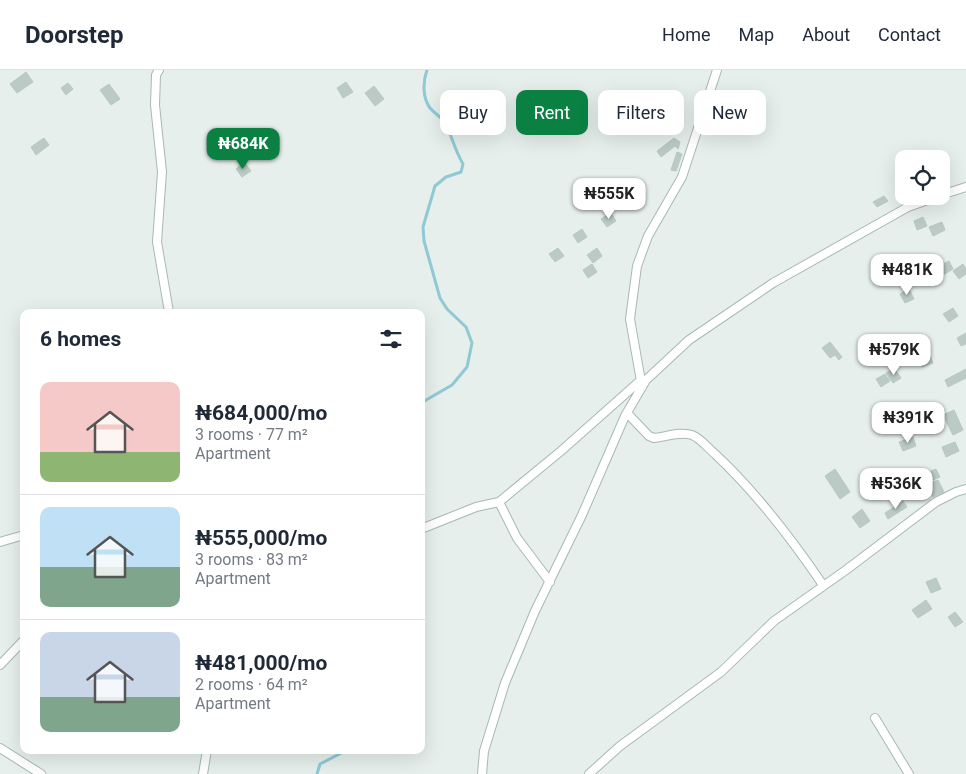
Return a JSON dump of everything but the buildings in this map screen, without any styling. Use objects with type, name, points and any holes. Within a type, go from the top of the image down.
[{"type":"street","points":[[159,70],[156,75],[155,105],[162,172],[157,242],[168,309]]},
{"type":"street","points":[[482,774],[484,751],[504,683],[642,383],[630,319],[637,266],[648,236],[682,177],[717,70]]},
{"type":"street","points":[[950,193],[966,187]]},
{"type":"street","points":[[425,527],[476,507],[499,502],[646,380],[689,340],[773,283],[916,205]]},
{"type":"street","points":[[627,413],[649,436],[654,438],[687,433],[694,435],[732,470],[773,515],[823,585]]},
{"type":"street","points":[[589,774],[620,746],[721,672],[774,621],[846,570],[936,502],[966,489]]},
{"type":"street","points":[[499,502],[517,538],[550,582]]},
{"type":"street","points":[[0,542],[20,536]]},
{"type":"street","points":[[0,665],[20,644]]},
{"type":"street","points":[[875,718],[909,774]]},
{"type":"street","points":[[0,748],[40,774]]},
{"type":"street","points":[[204,774],[206,754]]},
{"type":"waterway","points":[[425,401],[452,385],[467,367],[472,343],[466,327],[447,309],[440,298],[424,241],[423,227],[435,186],[446,177],[461,172],[463,164],[446,124],[427,104],[424,94],[427,70]]},
{"type":"waterway","points":[[317,774],[320,764],[339,754]]}]
